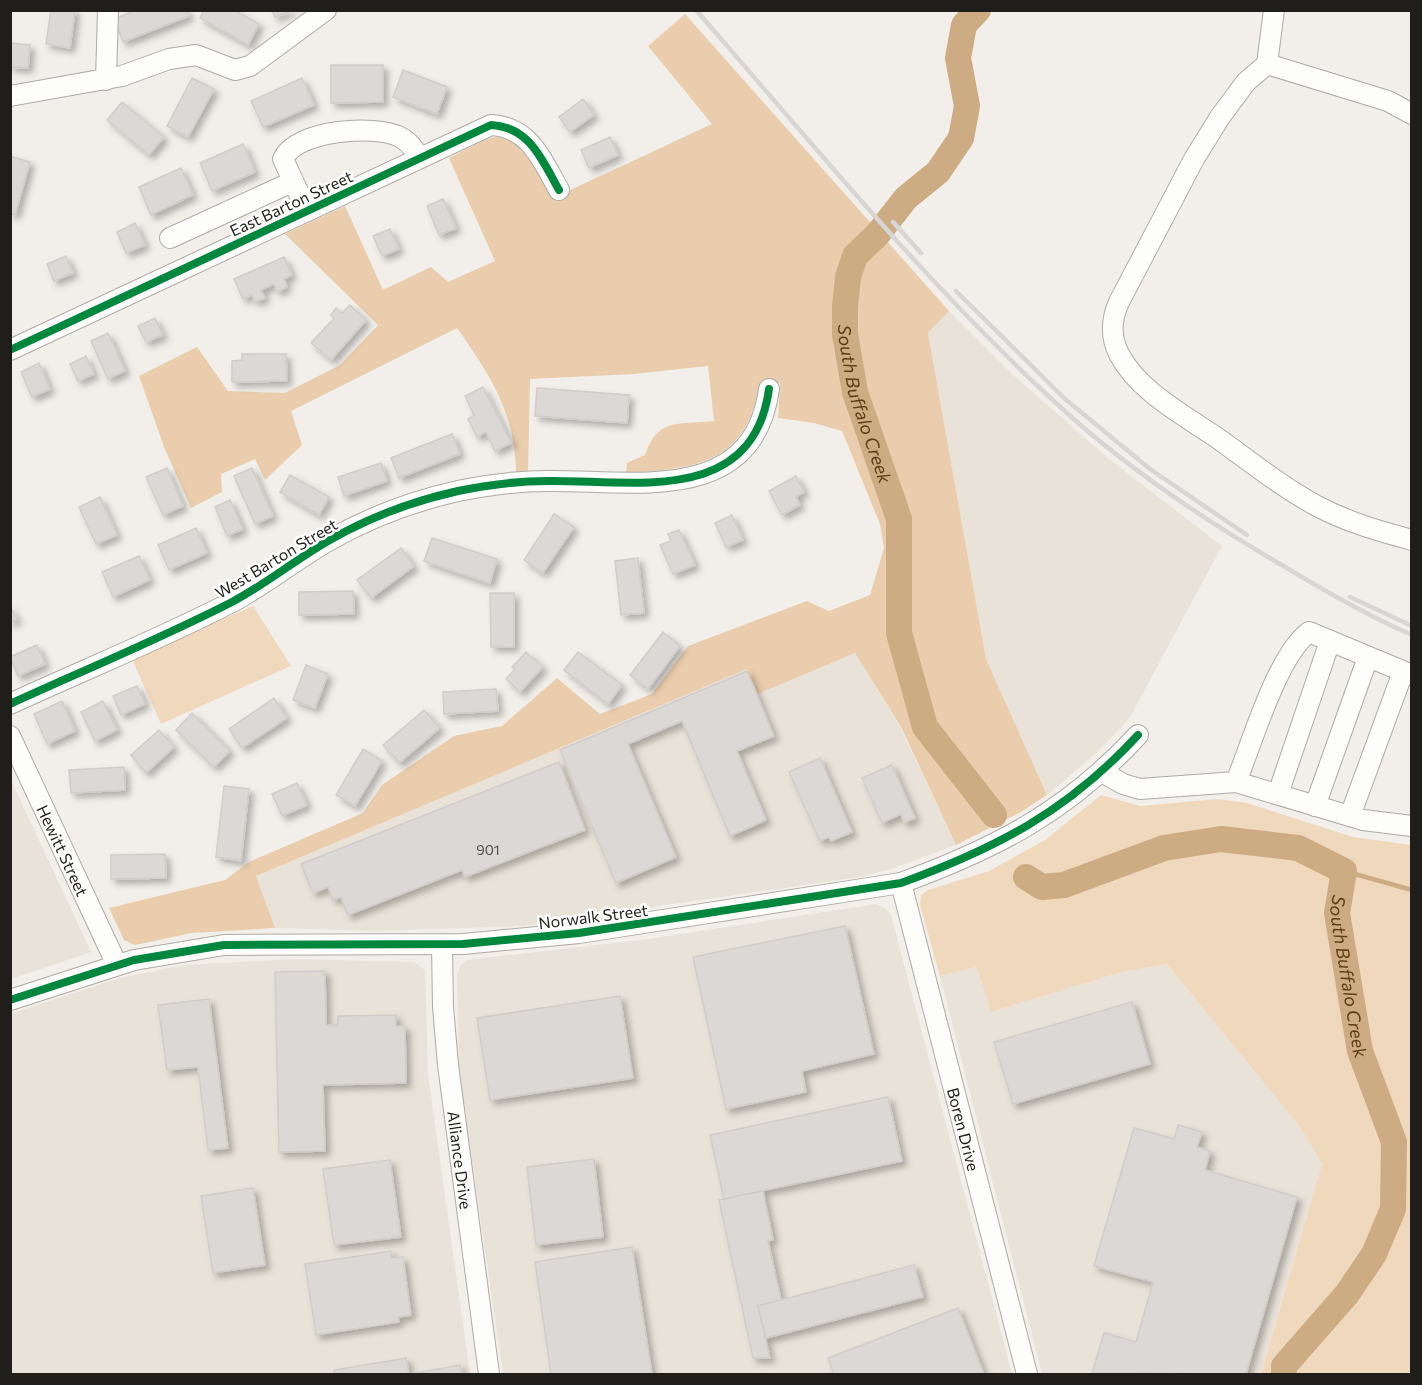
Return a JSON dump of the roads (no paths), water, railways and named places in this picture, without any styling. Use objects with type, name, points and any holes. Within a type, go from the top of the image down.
[{"type":"street","points":[[106,80],[108,10]]},
{"type":"street","points":[[10,96],[106,80],[168,59],[196,55],[235,70],[250,66],[326,10]]},
{"type":"street","points":[[1274,10],[1267,64],[1246,82],[1194,159],[1134,267],[1113,316],[1114,341],[1131,373],[1150,390],[1255,465],[1317,506],[1360,525],[1412,540]]},
{"type":"street","points":[[1267,64],[1388,101],[1412,114]]},
{"type":"street","name":"East Barton Street","points":[[10,350],[491,125],[504,125],[516,129],[527,138],[559,190]]},
{"type":"street","points":[[307,210],[284,167],[283,159],[286,152],[310,138],[330,133],[383,132],[400,136],[420,157]]},
{"type":"street","points":[[170,238],[292,182]]},
{"type":"street","name":"West Barton Street","points":[[10,705],[224,606],[327,541],[401,507],[458,492],[527,482],[680,482],[706,474],[734,458],[753,440],[763,423],[769,389]]},
{"type":"street","points":[[1236,782],[1277,680],[1297,641],[1309,632],[1407,674],[1350,816]]},
{"type":"street","points":[[1278,794],[1330,641]]},
{"type":"street","points":[[1314,806],[1368,657]]},
{"type":"street","name":"Norwalk Street","points":[[10,1000],[117,965],[224,945],[442,945],[579,933],[901,883],[950,865],[1006,840],[1068,800],[1102,772],[1138,735]]},
{"type":"street","name":"Hewitt Street","points":[[10,736],[117,965]]},
{"type":"street","points":[[1102,772],[1123,784],[1140,789],[1236,782],[1350,816],[1412,826]]},
{"type":"street","name":"Boren Drive","points":[[901,883],[1027,1374]]},
{"type":"street","name":"Alliance Drive","points":[[442,945],[443,1007],[448,1065],[489,1374]]},
{"type":"waterway","name":"South Buffalo Creek","points":[[978,10],[964,25],[958,58],[967,106],[961,138],[938,172],[906,198],[877,235],[855,256],[848,277],[845,334],[855,392],[899,519],[899,633],[925,727],[994,815]]},
{"type":"waterway","name":"South Buffalo Creek","points":[[1026,877],[1042,887],[1064,885],[1164,848],[1221,839],[1298,848],[1344,871],[1337,913],[1360,1051],[1394,1142],[1393,1209],[1374,1254],[1347,1294],[1284,1366],[1284,1374]]},
{"type":"waterway","points":[[1344,871],[1412,890]]},
{"type":"railway","points":[[696,10],[916,262],[1009,358],[1083,427],[1164,490],[1251,547],[1329,593],[1412,635]]},
{"type":"railway","points":[[893,222],[921,253]]},
{"type":"railway","points":[[956,291],[1065,399],[1150,469],[1247,535]]},
{"type":"railway","points":[[1350,597],[1412,626]]}]
